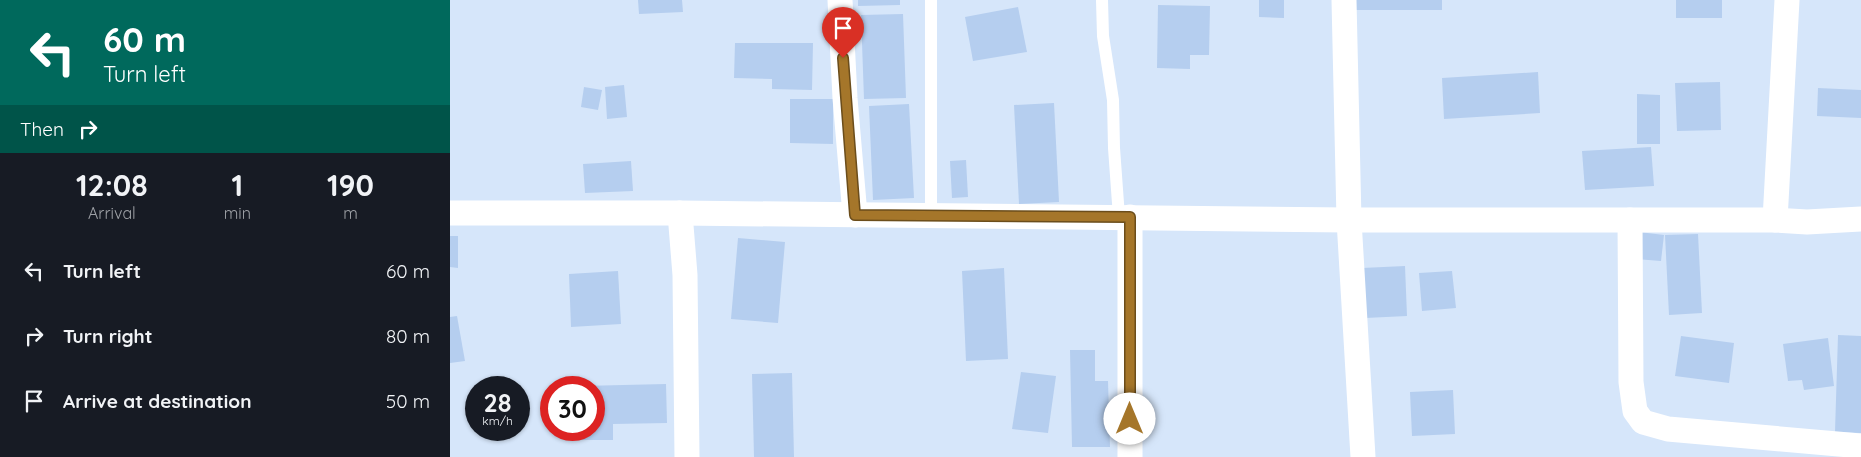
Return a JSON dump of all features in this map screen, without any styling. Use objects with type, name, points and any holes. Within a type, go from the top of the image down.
[{"type":"street","points":[[840,0],[845,98],[855,215]]},
{"type":"street","points":[[1344,0],[1349,220],[1363,457]]},
{"type":"street","points":[[1775,220],[1787,0]]},
{"type":"street","points":[[450,213],[680,213],[1349,220],[1775,220],[1807,222],[1861,219]]},
{"type":"street","points":[[680,213],[685,275],[687,457]]},
{"type":"street","points":[[1125,217],[1130,457]]},
{"type":"street","points":[[1630,220],[1631,382],[1635,411],[1643,422],[1668,428],[1861,446]]},
{"type":"lane","points":[[931,0],[931,215]]},
{"type":"lane","points":[[1102,0],[1103,36],[1113,100],[1114,148],[1125,217]]},
{"type":"building","points":[[638,0],[682,0],[683,12],[639,14]]},
{"type":"building","points":[[858,0],[900,0],[900,5],[858,6]]},
{"type":"building","points":[[1259,0],[1284,0],[1284,18],[1259,17]]},
{"type":"building","points":[[1351,0],[1442,0],[1442,10],[1351,10]]},
{"type":"building","points":[[1676,0],[1722,0],[1722,18],[1676,18]]},
{"type":"building","points":[[1158,5],[1210,6],[1209,55],[1190,55],[1190,69],[1157,68]]},
{"type":"building","points":[[1018,7],[1027,52],[973,61],[965,17]]},
{"type":"building","points":[[903,14],[906,98],[864,99],[861,15]]},
{"type":"building","points":[[735,43],[813,43],[812,90],[772,89],[772,79],[734,78]]},
{"type":"building","points":[[1538,72],[1540,113],[1444,119],[1442,78]]},
{"type":"building","points":[[1720,82],[1721,130],[1677,131],[1675,83]]},
{"type":"building","points":[[624,85],[627,117],[607,119],[605,87]]},
{"type":"building","points":[[584,87],[602,90],[598,110],[581,107]]},
{"type":"building","points":[[1818,88],[1861,90],[1861,118],[1817,116]]},
{"type":"building","points":[[1637,94],[1660,95],[1660,144],[1637,144]]},
{"type":"building","points":[[790,99],[833,99],[833,144],[790,143]]},
{"type":"building","points":[[1054,103],[1059,202],[1019,204],[1014,105]]},
{"type":"building","points":[[909,104],[914,198],[873,200],[869,106]]},
{"type":"building","points":[[1651,147],[1654,186],[1585,190],[1582,151]]},
{"type":"building","points":[[966,160],[968,197],[952,198],[950,161]]},
{"type":"building","points":[[631,161],[633,191],[585,193],[583,164]]},
{"type":"building","points":[[1639,232],[1664,235],[1661,261],[1636,259]]},
{"type":"building","points":[[1698,234],[1702,313],[1669,315],[1665,235]]},
{"type":"building","points":[[450,236],[458,236],[458,268],[450,267]]},
{"type":"building","points":[[738,238],[785,242],[778,323],[731,319]]},
{"type":"building","points":[[1405,266],[1407,316],[1365,318],[1362,268]]},
{"type":"building","points":[[1004,268],[1008,359],[966,361],[962,271]]},
{"type":"building","points":[[618,271],[621,324],[571,327],[569,274]]},
{"type":"building","points":[[1452,271],[1456,308],[1422,311],[1419,273]]},
{"type":"building","points":[[457,316],[465,361],[450,363],[450,317]]},
{"type":"building","points":[[1838,335],[1861,336],[1861,433],[1835,432]]},
{"type":"building","points":[[1681,336],[1734,343],[1729,383],[1675,376]]},
{"type":"building","points":[[1828,338],[1834,386],[1804,390],[1802,380],[1788,381],[1783,344]]},
{"type":"building","points":[[1070,350],[1095,350],[1095,381],[1108,381],[1110,447],[1072,447]]},
{"type":"building","points":[[1021,372],[1056,376],[1048,433],[1012,429]]},
{"type":"building","points":[[792,373],[794,457],[754,457],[752,374]]},
{"type":"building","points":[[666,384],[667,423],[613,424],[613,440],[605,440],[605,385]]},
{"type":"building","points":[[1453,390],[1455,434],[1412,436],[1410,392]]},
{"type":"route","points":[[843,58],[855,215],[1130,217],[1130,419]]}]
